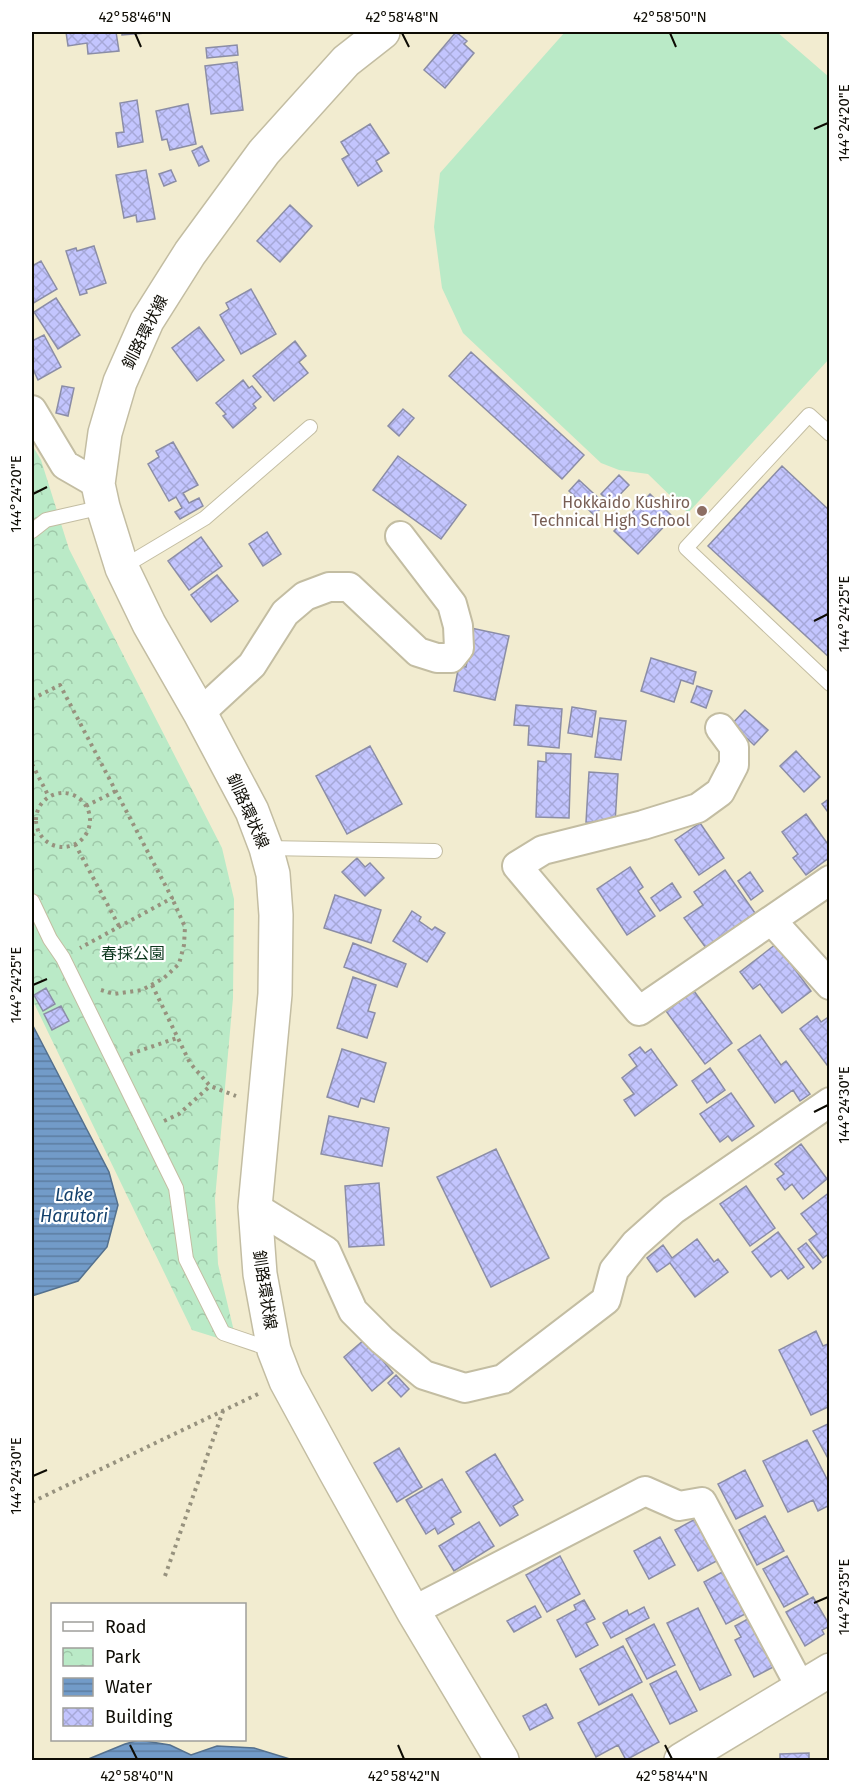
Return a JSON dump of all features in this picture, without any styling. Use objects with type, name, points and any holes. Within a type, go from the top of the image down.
[{"type":"street","name":"釧路環状線","points":[[383,32],[346,61],[264,152],[183,262],[147,321],[120,382],[105,433],[100,496],[122,568],[149,624],[252,811],[273,874],[276,915],[275,994],[255,1208],[260,1274],[274,1350],[286,1381],[413,1611],[502,1761]]},
{"type":"street","points":[[32,410],[65,465],[100,496]]},
{"type":"street","points":[[200,713],[252,665],[285,614],[305,596],[329,587],[349,587],[418,652],[437,658],[451,658],[459,648],[458,627],[452,604],[400,536]]},
{"type":"street","points":[[720,728],[734,747],[734,765],[720,792],[698,808],[643,825],[543,850],[517,866],[639,1011],[830,880]]},
{"type":"street","points":[[772,921],[830,985]]},
{"type":"street","points":[[255,1208],[326,1251],[353,1311],[382,1340],[424,1375],[465,1388],[503,1379],[606,1300],[614,1270],[635,1244],[673,1210],[830,1102]]},
{"type":"street","points":[[413,1611],[645,1491],[679,1506],[702,1502],[801,1688]]},
{"type":"street","points":[[681,1761],[830,1670]]},
{"type":"lane","points":[[830,434],[809,415],[686,548],[830,684]]},
{"type":"lane","points":[[122,568],[206,518],[310,427]]},
{"type":"lane","points":[[32,531],[46,520],[100,496]]},
{"type":"lane","points":[[266,848],[435,851]]},
{"type":"lane","points":[[32,901],[50,939],[63,958],[176,1188],[186,1259],[223,1333],[274,1350]]},
{"type":"path","points":[[32,699],[60,685],[185,927],[184,945],[178,964],[164,978],[142,990],[114,994],[94,988]]},
{"type":"path","points":[[32,764],[49,797]]},
{"type":"path","points":[[86,806],[116,791]]},
{"type":"path","points":[[57,793],[72,794],[86,806],[90,820],[88,829],[82,839],[75,844],[65,847],[56,846],[48,842],[39,831],[36,821],[37,812],[49,797],[57,793]]},
{"type":"path","points":[[32,835],[39,831]]},
{"type":"path","points":[[75,844],[119,926]]},
{"type":"path","points":[[63,958],[172,898]]},
{"type":"path","points":[[152,985],[190,1063],[210,1086],[236,1096]]},
{"type":"path","points":[[113,1060],[177,1038]]},
{"type":"path","points":[[147,1130],[179,1114],[210,1086]]},
{"type":"path","points":[[32,1502],[258,1394]]},
{"type":"path","points":[[165,1576],[223,1411]]},
{"type":"green space","name":"Hokkaido Kushiro Technical High School","points":[[565,32],[777,32],[829,77],[829,359],[688,513],[648,474],[619,470],[601,463],[463,333],[442,288],[434,227],[440,173]]},
{"type":"green space","name":"春採公園","points":[[32,445],[41,460],[69,549],[222,848],[234,899],[233,998],[215,1199],[218,1264],[237,1344],[192,1330],[32,999]]},
{"type":"water","name":"Lake Harutori","points":[[32,1024],[109,1172],[118,1205],[107,1247],[78,1281],[32,1296]]},
{"type":"water","points":[[145,1741],[170,1745],[191,1755],[217,1746],[254,1748],[293,1760],[86,1760],[125,1744]]},
{"type":"building","points":[[66,32],[116,32],[119,51],[88,54],[87,43],[68,46]]},
{"type":"building","points":[[122,32],[158,32],[122,35]]},
{"type":"building","points":[[456,32],[467,41],[464,44],[474,53],[445,88],[424,70]]},
{"type":"building","points":[[237,45],[238,55],[207,58],[206,48]]},
{"type":"building","points":[[237,62],[243,110],[211,114],[205,66]]},
{"type":"building","points":[[137,100],[143,142],[118,147],[116,133],[124,132],[120,103]]},
{"type":"building","points":[[188,104],[196,144],[170,150],[167,139],[162,140],[156,111]]},
{"type":"building","points":[[370,124],[389,153],[376,161],[382,171],[358,186],[342,159],[349,155],[341,142]]},
{"type":"building","points":[[202,146],[209,161],[199,166],[192,151]]},
{"type":"building","points":[[146,170],[155,219],[137,222],[136,215],[124,218],[116,175]]},
{"type":"building","points":[[171,170],[176,181],[164,186],[159,174]]},
{"type":"building","points":[[290,205],[312,226],[280,262],[257,241]]},
{"type":"building","points":[[94,246],[106,283],[86,290],[87,293],[80,295],[66,251],[76,248],[77,251]]},
{"type":"building","points":[[41,261],[57,289],[32,304],[32,266]]},
{"type":"building","points":[[251,289],[276,334],[241,354],[220,315],[229,309],[226,303]]},
{"type":"building","points":[[56,298],[80,335],[58,349],[34,312]]},
{"type":"building","points":[[199,327],[224,360],[197,381],[172,348]]},
{"type":"building","points":[[44,335],[61,367],[38,380],[32,367],[32,341]]},
{"type":"building","points":[[295,341],[306,356],[299,362],[308,373],[274,401],[253,376]]},
{"type":"building","points":[[471,352],[584,455],[562,479],[449,376]]},
{"type":"building","points":[[243,380],[249,388],[252,386],[261,397],[253,404],[256,408],[233,428],[223,416],[226,414],[216,403]]},
{"type":"building","points":[[62,386],[74,388],[68,416],[56,413]]},
{"type":"building","points":[[403,409],[414,418],[399,436],[388,426]]},
{"type":"building","points":[[173,442],[198,485],[183,493],[189,503],[199,498],[203,506],[180,519],[175,512],[182,508],[176,497],[169,501],[148,464],[159,457],[156,451]]},
{"type":"building","points":[[398,456],[466,505],[441,539],[373,490]]},
{"type":"building","points":[[782,466],[830,511],[830,658],[708,546]]},
{"type":"building","points":[[619,475],[629,485],[611,504],[601,494]]},
{"type":"building","points":[[579,480],[605,504],[594,515],[569,491]]},
{"type":"building","points":[[650,494],[673,517],[638,554],[614,531]]},
{"type":"building","points":[[267,532],[281,554],[263,566],[249,544]]},
{"type":"building","points":[[201,537],[222,566],[189,590],[168,561]]},
{"type":"building","points":[[217,575],[238,601],[211,622],[191,595]]},
{"type":"building","points":[[471,628],[509,636],[495,700],[454,691],[459,665],[466,667]]},
{"type":"building","points":[[651,658],[696,672],[693,684],[681,680],[674,702],[641,691]]},
{"type":"building","points":[[697,686],[712,691],[706,708],[691,702]]},
{"type":"building","points":[[516,705],[562,709],[559,748],[528,745],[529,726],[514,725]]},
{"type":"building","points":[[572,707],[596,711],[592,737],[568,733]]},
{"type":"building","points":[[745,710],[768,730],[754,745],[732,724]]},
{"type":"building","points":[[600,718],[626,721],[621,760],[595,757]]},
{"type":"building","points":[[370,746],[402,804],[347,834],[316,776]]},
{"type":"building","points":[[796,751],[820,777],[804,792],[780,766]]},
{"type":"building","points":[[546,753],[571,754],[569,818],[536,817],[538,761],[546,762]]},
{"type":"building","points":[[589,772],[618,774],[615,823],[586,822]]},
{"type":"building","points":[[830,798],[830,815],[822,804]]},
{"type":"building","points":[[806,814],[830,847],[830,857],[806,875],[793,858],[798,854],[782,832]]},
{"type":"building","points":[[700,823],[724,858],[699,875],[675,840]]},
{"type":"building","points":[[357,858],[365,867],[370,863],[384,878],[365,896],[342,872]]},
{"type":"building","points":[[630,867],[643,887],[638,891],[655,916],[627,935],[597,889]]},
{"type":"building","points":[[725,870],[755,913],[706,948],[684,918],[703,905],[694,892]]},
{"type":"building","points":[[750,872],[763,891],[751,900],[738,881]]},
{"type":"building","points":[[672,883],[681,897],[660,911],[651,898]]},
{"type":"building","points":[[335,895],[381,910],[371,943],[324,928]]},
{"type":"building","points":[[412,911],[421,917],[419,921],[432,930],[435,927],[445,933],[427,962],[393,941]]},
{"type":"building","points":[[353,943],[406,964],[397,987],[344,967]]},
{"type":"building","points":[[776,944],[811,991],[782,1013],[760,984],[753,989],[740,972]]},
{"type":"building","points":[[353,977],[376,985],[368,1011],[375,1013],[367,1038],[337,1028]]},
{"type":"building","points":[[46,988],[55,1004],[43,1011],[34,995]]},
{"type":"building","points":[[694,991],[732,1043],[705,1064],[666,1011]]},
{"type":"building","points":[[61,1006],[69,1021],[52,1030],[44,1014]]},
{"type":"building","points":[[817,1016],[821,1022],[830,1016],[830,1069],[800,1029]]},
{"type":"building","points":[[760,1035],[781,1065],[786,1061],[810,1094],[800,1101],[793,1090],[775,1103],[738,1050]]},
{"type":"building","points":[[640,1047],[645,1053],[651,1049],[677,1085],[635,1116],[624,1100],[634,1094],[622,1078],[637,1066],[629,1055]]},
{"type":"building","points":[[342,1049],[386,1063],[374,1102],[361,1098],[358,1107],[327,1097]]},
{"type":"building","points":[[710,1068],[725,1090],[707,1103],[692,1081]]},
{"type":"building","points":[[731,1093],[754,1126],[732,1141],[728,1136],[720,1142],[700,1114]]},
{"type":"building","points":[[329,1116],[389,1128],[382,1166],[321,1154]]},
{"type":"building","points":[[801,1144],[827,1179],[803,1199],[792,1184],[785,1190],[777,1179],[784,1174],[775,1164]]},
{"type":"building","points":[[496,1149],[549,1258],[491,1287],[437,1177]]},
{"type":"building","points":[[379,1183],[384,1245],[349,1247],[345,1186]]},
{"type":"building","points":[[746,1186],[775,1228],[750,1246],[720,1204]]},
{"type":"building","points":[[830,1192],[830,1253],[823,1258],[809,1240],[817,1234],[801,1214]]},
{"type":"building","points":[[778,1232],[804,1267],[788,1279],[781,1270],[771,1277],[752,1252]]},
{"type":"building","points":[[697,1239],[714,1262],[718,1259],[728,1272],[695,1297],[670,1263],[657,1272],[647,1258],[663,1245],[672,1258]]},
{"type":"building","points":[[806,1243],[821,1262],[813,1269],[798,1249]]},
{"type":"building","points":[[816,1331],[823,1346],[828,1344],[830,1348],[830,1406],[811,1415],[779,1350]]},
{"type":"building","points":[[365,1339],[393,1373],[372,1391],[344,1357]]},
{"type":"building","points":[[396,1375],[409,1389],[401,1397],[388,1383]]},
{"type":"building","points":[[830,1423],[830,1462],[813,1431]]},
{"type":"building","points":[[807,1440],[830,1485],[830,1505],[818,1511],[813,1500],[788,1512],[763,1461]]},
{"type":"building","points":[[399,1448],[422,1487],[397,1502],[374,1463]]},
{"type":"building","points":[[495,1454],[523,1500],[513,1506],[518,1515],[500,1526],[466,1472]]},
{"type":"building","points":[[745,1470],[763,1506],[736,1519],[718,1484]]},
{"type":"building","points":[[442,1479],[461,1512],[451,1518],[454,1524],[438,1534],[435,1528],[426,1534],[406,1500]]},
{"type":"building","points":[[701,1516],[724,1557],[698,1571],[675,1530]]},
{"type":"building","points":[[765,1516],[784,1551],[757,1565],[739,1530]]},
{"type":"building","points":[[479,1522],[494,1546],[454,1571],[439,1546]]},
{"type":"building","points":[[660,1537],[675,1565],[649,1579],[634,1551]]},
{"type":"building","points":[[560,1556],[580,1594],[547,1612],[526,1575]]},
{"type":"building","points":[[787,1556],[808,1594],[784,1607],[763,1569]]},
{"type":"building","points":[[726,1570],[749,1612],[726,1624],[704,1582]]},
{"type":"building","points":[[813,1597],[830,1626],[822,1630],[824,1634],[805,1646],[786,1612]]},
{"type":"building","points":[[584,1600],[595,1619],[586,1623],[598,1645],[576,1657],[557,1620],[576,1610],[574,1605]]},
{"type":"building","points":[[535,1606],[541,1617],[514,1632],[507,1621]]},
{"type":"building","points":[[644,1607],[649,1618],[611,1638],[603,1623],[627,1610],[629,1615]]},
{"type":"building","points":[[698,1608],[731,1675],[700,1690],[667,1623]]},
{"type":"building","points":[[755,1615],[781,1663],[754,1677],[735,1640],[741,1637],[735,1626]]},
{"type":"building","points":[[654,1624],[675,1665],[647,1679],[626,1639]]},
{"type":"building","points":[[623,1646],[642,1682],[599,1705],[580,1669]]},
{"type":"building","points":[[676,1671],[697,1711],[670,1724],[650,1684]]},
{"type":"building","points":[[632,1694],[659,1742],[626,1760],[618,1745],[596,1757],[578,1723]]},
{"type":"building","points":[[546,1704],[553,1718],[530,1730],[523,1716]]},
{"type":"building","points":[[809,1753],[809,1760],[780,1760],[780,1754]]},
{"type":"place","name":"Hokkaido Kushiro Technical High School","points":[[702,511]]}]
